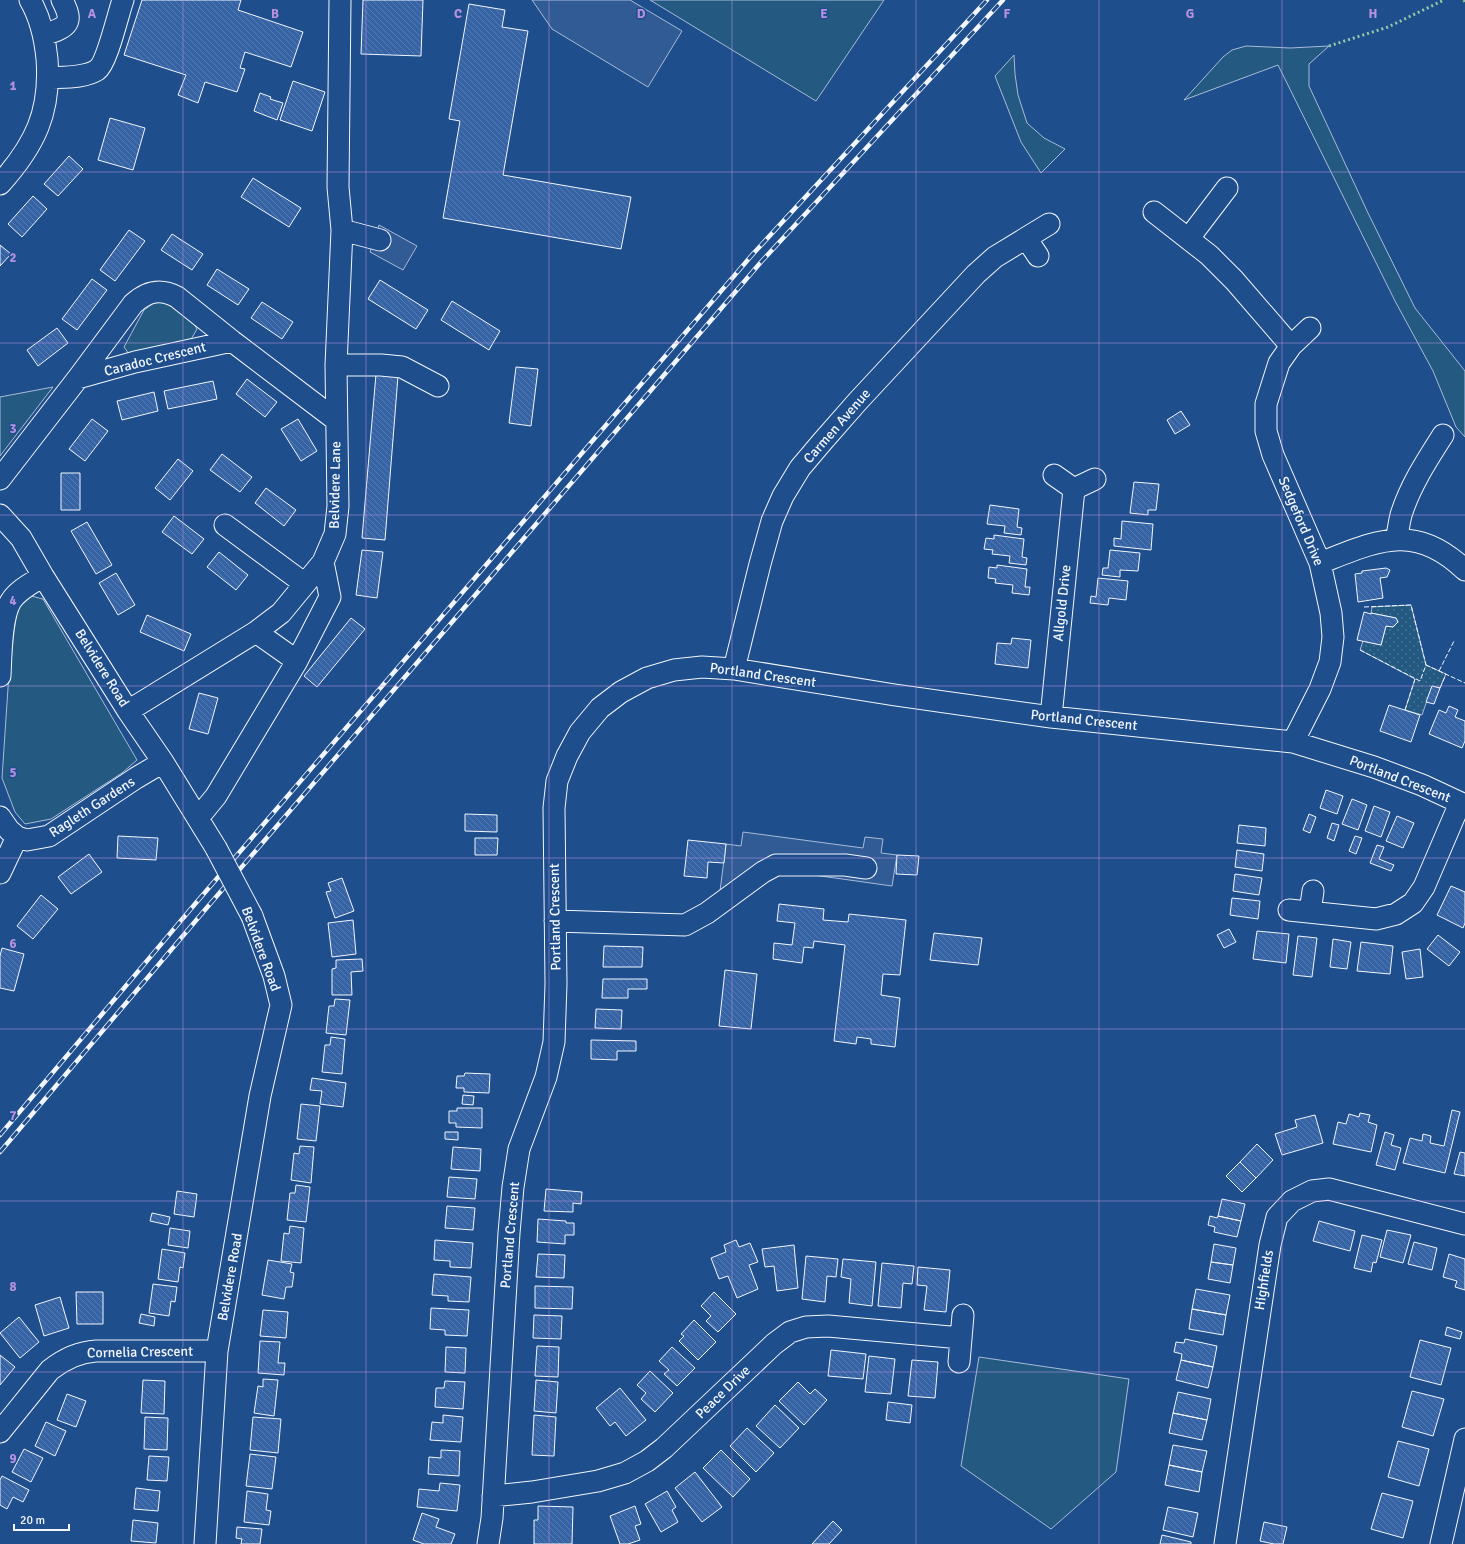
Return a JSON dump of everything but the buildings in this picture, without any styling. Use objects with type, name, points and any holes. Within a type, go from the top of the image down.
[{"type":"street","points":[[0,184],[15,167],[31,143],[46,104],[48,78],[44,35],[35,8],[30,0]]},
{"type":"street","points":[[44,35],[64,27],[68,21],[69,14],[62,0]]},
{"type":"street","points":[[48,78],[81,75],[99,69],[109,48],[123,0]]},
{"type":"street","name":"Belvidere Lane","points":[[128,711],[256,632],[281,613],[323,562],[335,534],[338,506],[336,365],[342,230],[338,187],[340,0]]},
{"type":"street","points":[[1189,238],[1227,188]]},
{"type":"street","points":[[1154,212],[1209,255],[1234,280],[1291,346]]},
{"type":"street","name":"Carmen Avenue","points":[[734,669],[772,521],[800,468],[858,401],[976,274],[995,257],[1049,224]]},
{"type":"street","points":[[342,230],[380,240]]},
{"type":"street","points":[[1026,238],[1038,256]]},
{"type":"street","name":"Caradoc Crescent","points":[[0,479],[133,304],[140,298],[151,293],[169,292],[177,297],[336,420]]},
{"type":"street","name":"Sedgeford Drive","points":[[1293,742],[1320,689],[1330,662],[1333,637],[1331,613],[1320,563],[1273,455],[1266,431],[1266,404],[1280,363],[1291,346],[1310,328]]},
{"type":"street","name":"Caradoc Crescent","points":[[78,378],[135,362],[232,340]]},
{"type":"street","points":[[336,365],[381,365],[402,367],[438,386]]},
{"type":"street","points":[[1396,540],[1401,516],[1409,495],[1424,464],[1443,435]]},
{"type":"street","points":[[1054,475],[1074,489],[1095,478]]},
{"type":"street","name":"Allgold Drive","points":[[1051,717],[1074,489]]},
{"type":"street","name":"Belvidere Road","points":[[0,515],[21,538],[43,576],[128,711],[163,762],[216,848],[252,916],[274,976],[281,1005],[260,1096],[217,1351],[205,1544]]},
{"type":"street","points":[[225,525],[305,584]]},
{"type":"street","points":[[1320,563],[1363,546],[1387,540],[1408,539],[1427,544],[1447,556],[1465,570]]},
{"type":"street","points":[[198,818],[216,796],[296,661],[330,596],[323,562]]},
{"type":"street","points":[[0,676],[5,615],[11,601],[25,587],[43,576]]},
{"type":"street","points":[[256,632],[296,661]]},
{"type":"street","name":"Portland Crescent","points":[[488,1544],[492,1518],[513,1187],[520,1149],[546,1077],[554,1042],[556,984],[554,808],[557,780],[567,756],[580,732],[600,708],[621,692],[647,678],[674,670],[702,667],[734,669],[896,695],[1051,717],[1293,742],[1374,767],[1422,785],[1463,804]]},
{"type":"street","name":"Ragleth Gardens","points":[[17,837],[27,840],[49,836],[136,778],[163,762]]},
{"type":"street","points":[[1290,910],[1376,919],[1396,914],[1413,903],[1424,886],[1463,804]]},
{"type":"street","points":[[0,817],[9,830],[17,837],[0,873]]},
{"type":"street","points":[[555,922],[685,925],[707,913],[763,872],[776,865],[845,865],[866,868]]},
{"type":"street","points":[[1310,912],[1313,891]]},
{"type":"street","name":"Highfields","points":[[1225,1544],[1270,1245],[1277,1217],[1292,1201],[1312,1191],[1329,1189],[1465,1224]]},
{"type":"street","points":[[959,1362],[964,1315]]},
{"type":"street","name":"Peace Drive","points":[[493,1496],[532,1492],[598,1481],[625,1473],[647,1461],[664,1448],[774,1344],[790,1332],[806,1327],[828,1326],[961,1338]]},
{"type":"street","name":"Cornelia Crescent","points":[[0,1432],[50,1370],[59,1363],[73,1356],[85,1352],[96,1351],[217,1351]]},
{"type":"street","points":[[1441,1544],[1465,1439]]},
{"type":"shaded area","points":[[532,0],[630,0],[682,31],[648,87],[552,29]]},
{"type":"shaded area","points":[[650,0],[884,0],[816,101]]},
{"type":"shaded area","points":[[1246,46],[1290,48],[1329,46],[1309,64],[1309,86],[1368,213],[1415,308],[1465,371],[1465,437],[1456,427],[1433,371],[1395,301],[1278,65],[1184,100],[1223,57],[1232,50]]},
{"type":"shaded area","points":[[1014,55],[1018,95],[1027,123],[1044,138],[1065,149],[1041,173],[1021,142],[995,76]]},
{"type":"shaded area","points":[[379,225],[417,246],[403,270],[370,252]]},
{"type":"shaded area","points":[[165,302],[193,322],[197,329],[190,341],[129,354],[124,347],[144,310],[154,303]]},
{"type":"shaded area","points":[[53,387],[0,456],[0,397]]},
{"type":"shaded area","points":[[27,595],[43,599],[137,760],[122,773],[51,819],[25,824],[15,812],[2,778],[13,613]]},
{"type":"shaded area","points":[[1411,605],[1426,665],[1446,674],[1440,688],[1432,686],[1422,715],[1405,710],[1415,679],[1360,650],[1363,641],[1381,645],[1386,626],[1393,627],[1398,622],[1396,618],[1371,613],[1372,607]]},
{"type":"shaded area","points":[[743,832],[863,848],[865,837],[883,839],[881,853],[897,855],[892,886],[778,870],[720,891],[726,844],[741,846]]},
{"type":"shaded area","points":[[979,1357],[1129,1379],[1116,1472],[1051,1529],[961,1466]]},
{"type":"railway","points":[[0,1135],[195,904],[752,255],[987,0]]},
{"type":"railway","points":[[0,1152],[204,911],[761,262],[1003,0]]},
{"type":"hedge","points":[[1329,46],[1388,27],[1444,0]]},
{"type":"fence","points":[[1364,607],[1411,605],[1426,665]]},
{"type":"fence","points":[[1439,671],[1454,641]]},
{"type":"fence","points":[[1360,650],[1420,681],[1426,665],[1465,683]]},
{"type":"fence","points":[[1440,688],[1446,674]]},
{"type":"fence","points":[[1405,710],[1415,679]]}]
